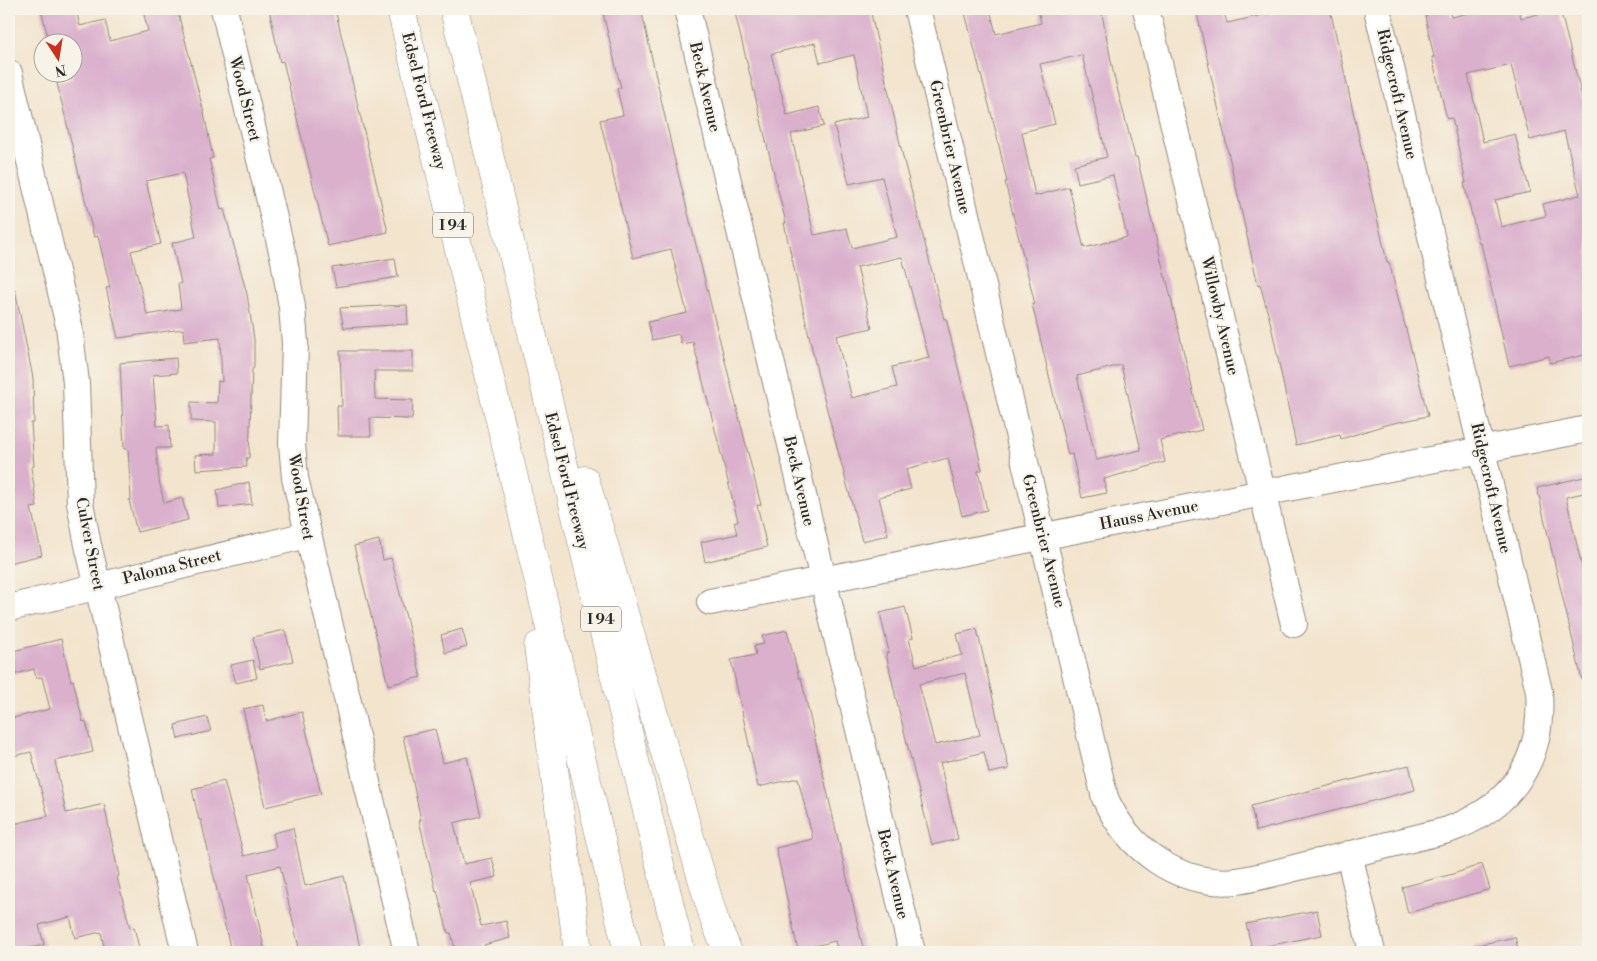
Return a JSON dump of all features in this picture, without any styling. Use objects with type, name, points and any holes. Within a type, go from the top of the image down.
[{"type":"highway","name":"Edsel Ford Freeway","points":[[401,9],[628,952]]},
{"type":"highway","name":"Edsel Ford Freeway","points":[[454,9],[681,952]]},
{"type":"highway","points":[[520,286],[576,450],[714,919],[728,952]]},
{"type":"highway","points":[[505,442],[543,679],[578,952]]},
{"type":"street","name":"Wood Street","points":[[224,9],[284,260],[292,307],[295,342],[292,444],[294,478],[406,952]]},
{"type":"street","name":"Beck Avenue","points":[[687,9],[912,952]]},
{"type":"street","name":"Greenbrier Avenue","points":[[917,9],[1106,798],[1118,823],[1134,843],[1163,866],[1196,878],[1218,881],[1250,878],[1349,854]]},
{"type":"street","name":"Willowby Avenue","points":[[1146,9],[1294,624]]},
{"type":"street","name":"Ridgecroft Avenue","points":[[1349,854],[1467,823],[1488,811],[1509,792],[1522,774],[1541,718],[1539,692],[1377,9]]},
{"type":"street","name":"Culver Street","points":[[9,73],[71,341],[76,382],[80,503],[97,586],[185,952]]},
{"type":"street","name":"Hauss Avenue","points":[[710,602],[1588,429]]},
{"type":"street","name":"Paloma Street","points":[[9,608],[307,535]]},
{"type":"street","points":[[1349,854],[1372,952]]},
{"type":"building","points":[[41,9],[76,9],[80,26],[105,20],[110,41],[148,31],[143,11],[177,9],[204,113],[213,158],[209,159],[221,210],[224,209],[247,294],[254,339],[254,368],[252,369],[249,458],[246,458],[247,467],[196,470],[195,455],[216,454],[216,422],[191,421],[191,402],[217,403],[218,381],[222,382],[220,338],[184,342],[183,329],[118,338],[106,288],[110,287],[98,236],[94,237],[57,83],[82,82],[82,32],[47,32]],"holes":[[[183,173],[196,237],[172,243],[181,283],[178,284],[181,309],[147,315],[131,251],[161,244],[146,181]]]},
{"type":"building","points":[[269,9],[303,9],[305,14],[335,9],[388,232],[328,246],[283,61],[280,62]]},
{"type":"building","points":[[602,9],[641,9],[673,153],[761,505],[757,505],[767,547],[705,562],[701,542],[737,534],[734,522],[738,521],[693,342],[681,344],[679,334],[652,340],[648,322],[687,313],[671,249],[633,258],[600,120],[623,115],[617,88],[621,88]]},
{"type":"building","points":[[734,9],[870,9],[903,157],[944,319],[946,318],[973,430],[982,470],[978,471],[987,510],[962,516],[948,458],[906,469],[911,489],[879,497],[888,535],[862,541],[818,376],[784,223],[786,223]],"holes":[[[815,43],[820,63],[854,55],[867,117],[834,125],[849,184],[882,177],[897,237],[852,248],[847,228],[814,235],[791,134],[824,126],[819,107],[787,115],[771,54]],[[902,257],[929,358],[892,367],[897,387],[852,398],[836,336],[872,328],[857,267]]]},
{"type":"building","points":[[964,9],[990,9],[996,34],[1041,23],[1038,9],[1101,9],[1114,76],[1135,157],[1137,157],[1202,430],[1160,440],[1165,462],[1104,479],[1107,493],[1082,498],[1072,454],[1068,455],[1032,304],[1035,304],[1005,182],[1007,182]],"holes":[[[1082,55],[1107,157],[1074,165],[1078,183],[1113,175],[1127,237],[1084,248],[1069,187],[1035,196],[1022,132],[1055,124],[1040,64]],[[1121,365],[1141,450],[1096,460],[1077,376]]]},
{"type":"building","points":[[1196,9],[1223,9],[1227,23],[1290,9],[1330,9],[1387,262],[1389,262],[1428,416],[1385,425],[1341,439],[1340,435],[1296,445],[1271,325],[1260,284],[1258,285]]},
{"type":"building","points":[[1425,9],[1449,9],[1451,17],[1485,9],[1519,9],[1521,18],[1560,9],[1588,120],[1588,354],[1550,363],[1549,356],[1509,366],[1481,243],[1479,244],[1464,183],[1466,183],[1452,118],[1447,119],[1432,57],[1434,57],[1425,16],[1427,16]],"holes":[[[1511,65],[1530,140],[1564,131],[1580,195],[1543,204],[1546,216],[1501,227],[1495,200],[1530,192],[1515,134],[1483,142],[1468,75]]]},
{"type":"building","points":[[395,258],[398,277],[336,287],[332,268]]},
{"type":"building","points":[[15,290],[33,378],[34,423],[31,423],[34,466],[31,467],[37,507],[31,508],[42,555],[9,563],[9,291]]},
{"type":"building","points":[[407,305],[408,324],[344,328],[340,308]]},
{"type":"building","points":[[340,351],[413,351],[413,371],[374,371],[375,399],[413,400],[412,419],[370,418],[371,436],[338,436],[337,406],[342,406]]},
{"type":"building","points":[[176,358],[177,373],[153,375],[157,426],[169,425],[170,448],[156,448],[159,480],[164,503],[182,498],[188,520],[137,532],[129,500],[131,500],[128,449],[124,449],[120,363]]},
{"type":"building","points":[[1588,476],[1588,492],[1566,497],[1588,593],[1588,679],[1582,680],[1537,488]]},
{"type":"building","points":[[249,482],[252,504],[219,508],[217,490]]},
{"type":"building","points":[[379,540],[383,560],[391,558],[421,677],[388,685],[354,546]]},
{"type":"building","points":[[905,607],[913,638],[909,639],[916,666],[962,655],[957,634],[977,629],[1009,769],[989,773],[984,752],[940,763],[958,839],[932,845],[895,694],[886,653],[889,652],[880,613]],"holes":[[[965,673],[980,735],[935,745],[919,684]]]},
{"type":"building","points":[[462,629],[467,647],[445,653],[441,635]]},
{"type":"building","points":[[285,630],[293,661],[260,669],[253,637]]},
{"type":"building","points":[[787,630],[799,678],[801,678],[864,952],[838,952],[835,941],[798,950],[776,848],[813,839],[798,778],[758,787],[731,660],[756,655],[754,646],[764,644],[762,636]]},
{"type":"building","points":[[61,639],[71,681],[73,680],[83,722],[86,721],[93,752],[55,761],[66,813],[104,804],[119,876],[117,877],[130,928],[134,927],[140,952],[105,952],[101,932],[75,938],[70,917],[39,925],[44,945],[11,952],[9,942],[9,825],[48,816],[31,752],[9,757],[9,719],[50,709],[42,677],[36,678],[34,669],[9,676],[9,652]]},
{"type":"building","points":[[253,660],[257,678],[236,683],[231,665]]},
{"type":"building","points":[[263,705],[266,721],[302,712],[321,794],[265,807],[243,709]]},
{"type":"building","points":[[207,717],[211,731],[178,739],[175,725]]},
{"type":"building","points":[[435,729],[443,763],[467,757],[481,816],[454,823],[464,864],[492,858],[497,877],[470,883],[481,926],[506,921],[510,938],[484,945],[486,952],[456,952],[451,933],[448,933],[436,891],[419,820],[421,820],[403,736]]},
{"type":"building","points":[[1409,765],[1415,790],[1256,831],[1251,806]]},
{"type":"building","points":[[224,781],[244,856],[276,848],[273,833],[293,828],[305,886],[344,876],[360,948],[343,952],[300,952],[280,866],[248,874],[265,952],[231,952],[201,820],[199,820],[192,789]]},
{"type":"building","points":[[1482,864],[1490,889],[1408,913],[1402,887],[1453,874]]},
{"type":"building","points":[[1317,910],[1322,935],[1252,949],[1246,924]]},
{"type":"building","points":[[1515,937],[1519,952],[1474,952],[1473,946]]}]
